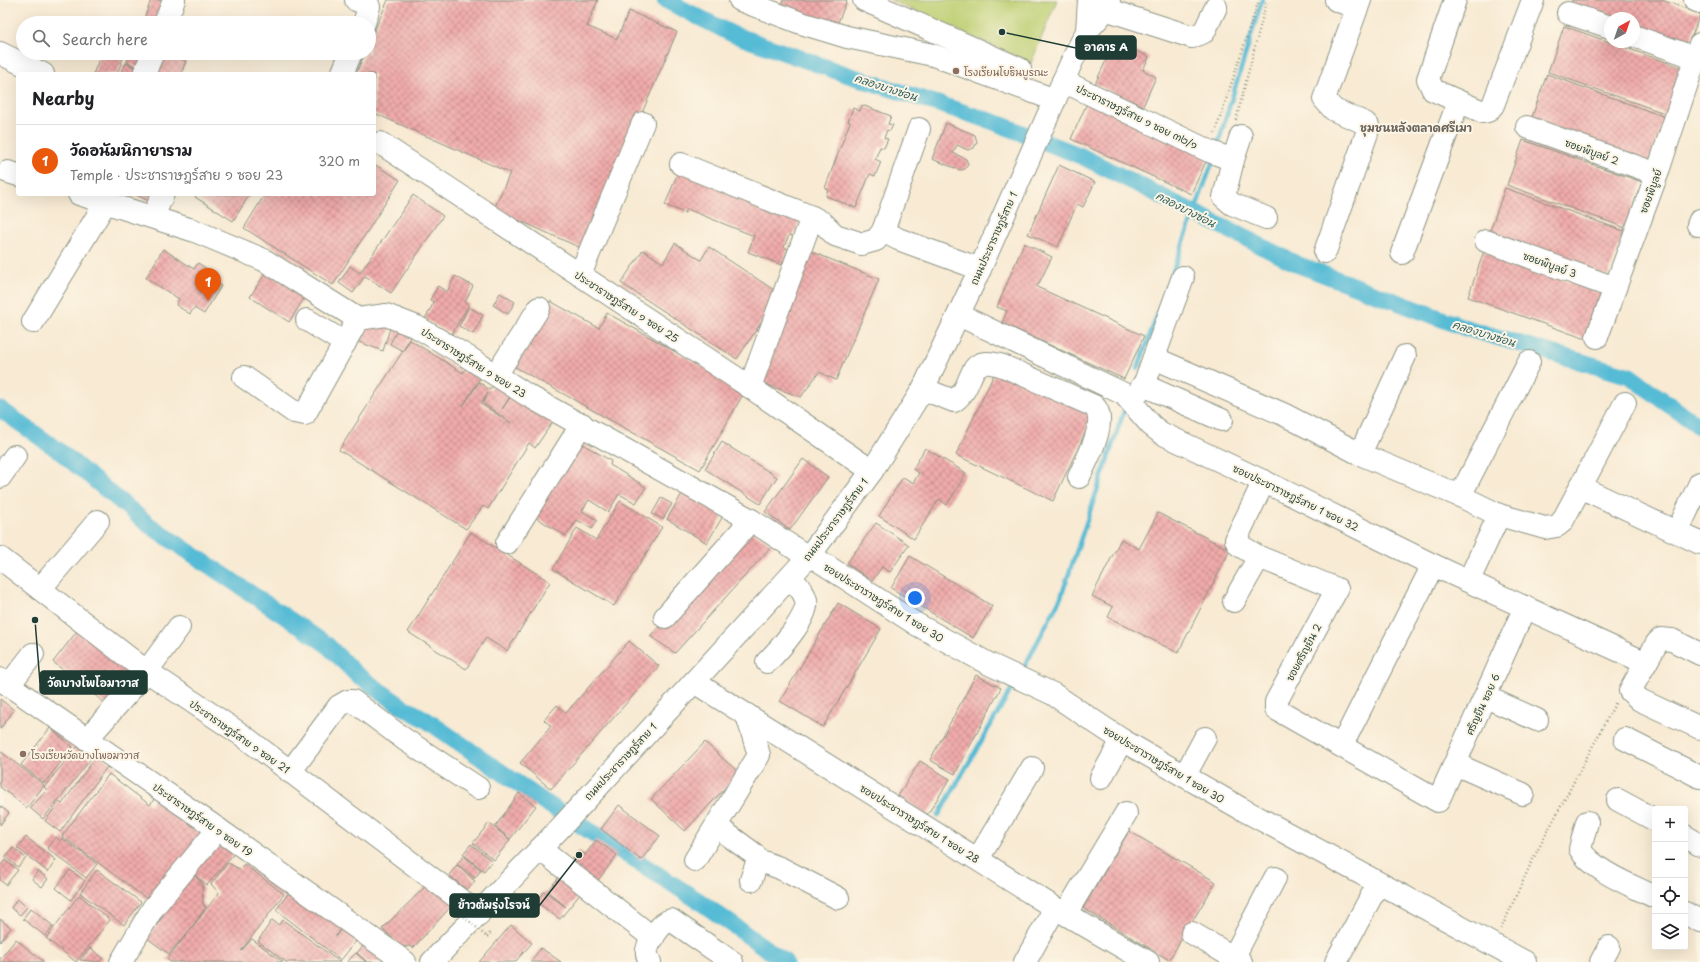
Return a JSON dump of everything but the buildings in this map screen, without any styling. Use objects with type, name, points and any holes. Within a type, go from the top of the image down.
[{"type":"street","points":[[168,16],[174,0]]},
{"type":"street","points":[[356,0],[368,4],[369,6],[366,16]]},
{"type":"street","points":[[740,0],[801,24],[847,37],[933,55],[1054,100]]},
{"type":"street","points":[[864,0],[1020,69]]},
{"type":"street","points":[[1325,252],[1368,133],[1368,126],[1365,123],[1334,110],[1324,99],[1359,4],[1336,0]]},
{"type":"street","points":[[1455,0],[1428,78],[1433,90],[1483,112],[1488,111],[1494,105],[1534,0]]},
{"type":"street","points":[[1695,0],[1700,2]]},
{"type":"street","points":[[1101,3],[1192,37],[1204,32],[1216,7]]},
{"type":"street","name":"ถนนประชาราษฎร์สาย 1","points":[[432,962],[469,912],[540,849],[562,826],[809,556],[872,471],[923,389],[980,269],[1054,100],[1101,3]]},
{"type":"street","points":[[1568,12],[1604,25]]},
{"type":"street","points":[[1640,37],[1698,51]]},
{"type":"street","name":"ซอยพิบูลย์","points":[[1597,337],[1657,174],[1698,51]]},
{"type":"street","points":[[0,53],[39,72]]},
{"type":"street","points":[[145,72],[150,60]]},
{"type":"street","points":[[343,72],[348,60]]},
{"type":"street","name":"ประชาราษฎร์สาย ๑ ซอย ๓๒/๑","points":[[1063,81],[1219,155]]},
{"type":"street","points":[[1402,253],[1458,102]]},
{"type":"street","points":[[580,275],[643,123]]},
{"type":"street","name":"ซอยพิบูลย์ 2","points":[[1526,127],[1657,174]]},
{"type":"street","points":[[681,164],[812,218],[823,223],[835,235],[862,244],[876,240],[883,231],[919,129]]},
{"type":"street","points":[[1238,132],[1219,155],[1224,196],[1232,204],[1266,218]]},
{"type":"street","name":"ประชาราษฎร์สาย ๑ ซอย 25","points":[[380,143],[750,387],[872,471]]},
{"type":"street","points":[[86,196],[195,231],[264,260],[358,319],[305,414],[294,412],[244,377]]},
{"type":"street","points":[[153,217],[163,196]]},
{"type":"street","points":[[33,322],[106,202]]},
{"type":"street","points":[[750,387],[812,218]]},
{"type":"street","points":[[883,231],[898,239],[980,269]]},
{"type":"street","name":"ซอยพิบูลย์ 3","points":[[1486,241],[1615,288]]},
{"type":"street","points":[[1183,277],[1154,358],[1133,395],[1222,420]]},
{"type":"street","points":[[496,375],[539,308]]},
{"type":"street","name":"ประชาราษฎร์สาย ๑ ซอย 23","points":[[358,319],[386,315],[417,327],[527,395],[582,424],[751,520],[809,556]]},
{"type":"street","name":"ซอยประชาราษฎร์สาย 1 ซอย 32","points":[[959,315],[1133,395],[1151,425],[1161,433],[1264,481],[1433,564],[1646,663]]},
{"type":"street","points":[[307,320],[345,343]]},
{"type":"street","points":[[1360,454],[1405,356]]},
{"type":"street","points":[[1154,358],[1282,414],[1360,454],[1460,496],[1499,515],[1545,528],[1552,528],[1562,522],[1625,403]]},
{"type":"street","points":[[923,389],[954,401],[960,397],[976,368],[982,362],[990,362],[1004,366],[1094,406],[1099,412],[1100,418],[1096,436],[1079,477]]},
{"type":"street","points":[[1460,496],[1529,362]]},
{"type":"street","points":[[506,543],[582,424]]},
{"type":"street","points":[[0,476],[16,456]]},
{"type":"street","name":"ซอยศริญยืน 2","points":[[1264,481],[1236,540],[1239,545],[1259,558],[1337,588],[1276,702],[1276,709],[1438,800]]},
{"type":"street","points":[[1677,532],[1700,483]]},
{"type":"street","points":[[1580,487],[1700,543]]},
{"type":"street","points":[[1469,580],[1499,515]]},
{"type":"street","points":[[665,617],[751,520]]},
{"type":"street","points":[[40,589],[98,521]]},
{"type":"street","name":"ซอยประชาราษฎร์สาย 1 ซอย 30","points":[[809,556],[916,624],[987,663],[1053,694],[1122,740],[1287,835],[1525,962]]},
{"type":"street","name":"ประชาราษฎร์สาย ๑ ซอย 21","points":[[0,558],[147,671],[242,735],[469,912]]},
{"type":"street","points":[[1234,601],[1259,558]]},
{"type":"street","points":[[1345,739],[1433,564]]},
{"type":"street","points":[[767,662],[806,612],[807,601],[804,594],[790,577]]},
{"type":"street","name":"ศริญยืน ซอย 6","points":[[1438,800],[1486,697],[1525,607]]},
{"type":"street","points":[[88,739],[147,671],[179,627]]},
{"type":"street","points":[[1700,654],[1666,638],[1661,639],[1657,643],[1630,691],[1640,700],[1700,728]]},
{"type":"street","points":[[5,682],[33,654]]},
{"type":"street","name":"ประชาราษฎร์สาย ๑ ซอย 19","points":[[5,682],[218,829],[404,962]]},
{"type":"street","name":"ซอยประชาราษฎร์สาย 1 ซอย 28","points":[[694,682],[1060,911],[1115,954],[1148,962]]},
{"type":"street","points":[[1486,697],[1537,720]]},
{"type":"street","points":[[290,772],[339,706],[343,703],[353,701],[404,739],[478,788]]},
{"type":"street","points":[[695,860],[759,755],[747,714]]},
{"type":"street","points":[[1185,775],[1205,738]]},
{"type":"street","points":[[1625,739],[1700,777]]},
{"type":"street","points":[[1101,778],[1122,740]]},
{"type":"street","points":[[1455,764],[1523,794]]},
{"type":"street","points":[[978,859],[1032,768]]},
{"type":"street","points":[[1618,800],[1652,818]]},
{"type":"street","points":[[1026,962],[1126,813]]},
{"type":"street","points":[[1587,822],[1580,849],[1583,855],[1597,867],[1652,895]]},
{"type":"street","points":[[716,826],[754,854],[754,870],[780,868],[838,898]]},
{"type":"street","points":[[121,962],[153,908],[218,829]]},
{"type":"street","points":[[1688,838],[1700,845]]},
{"type":"street","points":[[540,849],[652,938]]},
{"type":"street","points":[[1192,933],[1235,961],[1275,878]]},
{"type":"street","points":[[1336,962],[1378,884]]},
{"type":"street","points":[[1687,914],[1700,921]]},
{"type":"street","points":[[650,962],[646,955],[652,938],[666,921],[671,920],[732,962]]},
{"type":"path","points":[[1219,155],[1259,0]]},
{"type":"path","points":[[1238,132],[1267,0]]},
{"type":"path","points":[[1494,945],[1533,859],[1574,778],[1621,694],[1630,691]]},
{"type":"path","points":[[469,912],[487,937],[492,931]]},
{"type":"green space","points":[[890,0],[1057,0],[1031,63]]},
{"type":"waterway","name":"คลองบางซ่อน","points":[[665,0],[732,34],[845,74],[994,122],[1081,156],[1299,265],[1466,328],[1630,376],[1700,427]]},
{"type":"waterway","points":[[1217,147],[1262,0]]},
{"type":"waterway","points":[[1138,368],[1214,158]]},
{"type":"waterway","points":[[1021,673],[1061,597],[1126,405]]},
{"type":"waterway","points":[[0,409],[58,450],[149,525],[326,644],[356,674],[403,707],[425,719],[543,801],[699,901],[785,962]]},
{"type":"waterway","points":[[938,816],[1015,683]]},
{"type":"place","name":"อาคาร A","points":[[1002,32]]},
{"type":"place","name":"โรงเรียนโยธินบูรณะ","points":[[956,71]]},
{"type":"place","name":"วัดอนัมนิกายาราม","points":[[208,301]]},
{"type":"place","name":"วัดบางโพโอมาวาส","points":[[35,620]]},
{"type":"place","name":"โรงเรียนวัดบางโพอมาวาส","points":[[23,754]]},
{"type":"place","name":"ข้าวต้มรุ่งโรจน์","points":[[579,855]]},
{"type":"district","name":"ชุมชนหลังตลาดศรีเมา","points":[[1416,127]]}]
